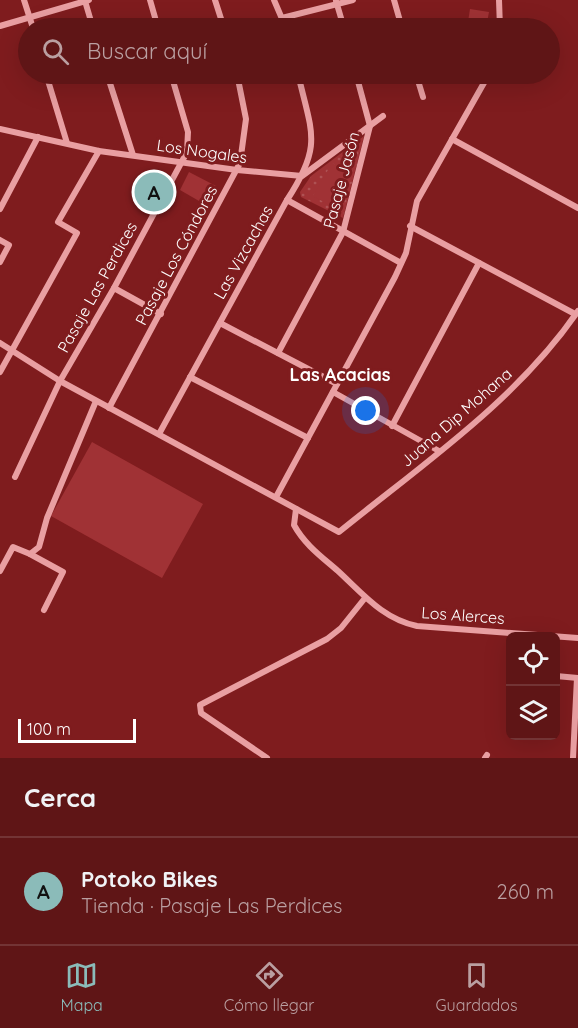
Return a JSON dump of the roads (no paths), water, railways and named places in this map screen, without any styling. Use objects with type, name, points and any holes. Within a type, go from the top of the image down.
[{"type":"street","points":[[24,0],[30,18],[86,1],[90,18]]},
{"type":"street","points":[[150,0],[155,18]]},
{"type":"street","points":[[215,0],[221,18]]},
{"type":"street","points":[[274,0],[282,18],[336,1],[353,0]]},
{"type":"street","points":[[394,0],[399,18]]},
{"type":"street","points":[[499,0],[500,18]]},
{"type":"street","points":[[336,1],[341,18]]},
{"type":"street","points":[[0,26],[18,21]]},
{"type":"street","points":[[49,84],[67,143]]},
{"type":"street","points":[[110,84],[133,155]]},
{"type":"street","name":"Pasaje Las Perdices","points":[[15,477],[60,381],[114,288],[187,152],[189,139],[174,84]]},
{"type":"street","name":"Pasaje Los Cóndores","points":[[109,408],[237,170],[244,150],[246,119],[239,84]]},
{"type":"street","name":"Las Vizcachas","points":[[159,434],[286,200],[302,176],[312,144],[300,84]]},
{"type":"street","name":"Pasaje Jasón","points":[[278,353],[343,232],[370,126],[359,84]]},
{"type":"street","points":[[419,84],[423,97]]},
{"type":"street","points":[[276,497],[401,263],[417,201],[483,84]]},
{"type":"street","points":[[302,176],[383,116]]},
{"type":"street","name":"Los Nogales","points":[[0,129],[99,151],[237,170],[302,176]]},
{"type":"street","points":[[0,209],[38,137]]},
{"type":"street","points":[[452,139],[578,208]]},
{"type":"street","points":[[0,372],[77,233],[58,222],[99,151]]},
{"type":"street","points":[[286,200],[401,263]]},
{"type":"street","points":[[410,226],[577,313]]},
{"type":"street","points":[[0,240],[9,245],[0,262]]},
{"type":"street","points":[[392,426],[479,263]]},
{"type":"street","points":[[114,288],[161,314]]},
{"type":"street","name":"Juana Dip Mohana","points":[[296,509],[339,532],[439,451],[520,381],[577,313]]},
{"type":"street","points":[[220,323],[337,384]]},
{"type":"street","points":[[0,343],[60,381],[296,509]]},
{"type":"street","points":[[190,377],[308,438]]},
{"type":"street","points":[[333,392],[439,451]]},
{"type":"street","points":[[30,554],[39,548],[47,518],[96,400]]},
{"type":"street","name":"Los Alerces","points":[[296,509],[293,521],[301,536],[365,598],[392,618],[417,626],[578,638]]},
{"type":"street","points":[[0,571],[13,547],[63,572],[44,610]]},
{"type":"street","points":[[267,758],[201,713],[200,705],[327,639],[340,628],[365,598]]},
{"type":"street","points":[[560,676],[578,678],[573,758]]},
{"type":"place","name":"Potoko Bikes","points":[[154,192]]},
{"type":"district","name":"Las Acacias","points":[[340,375]]}]
